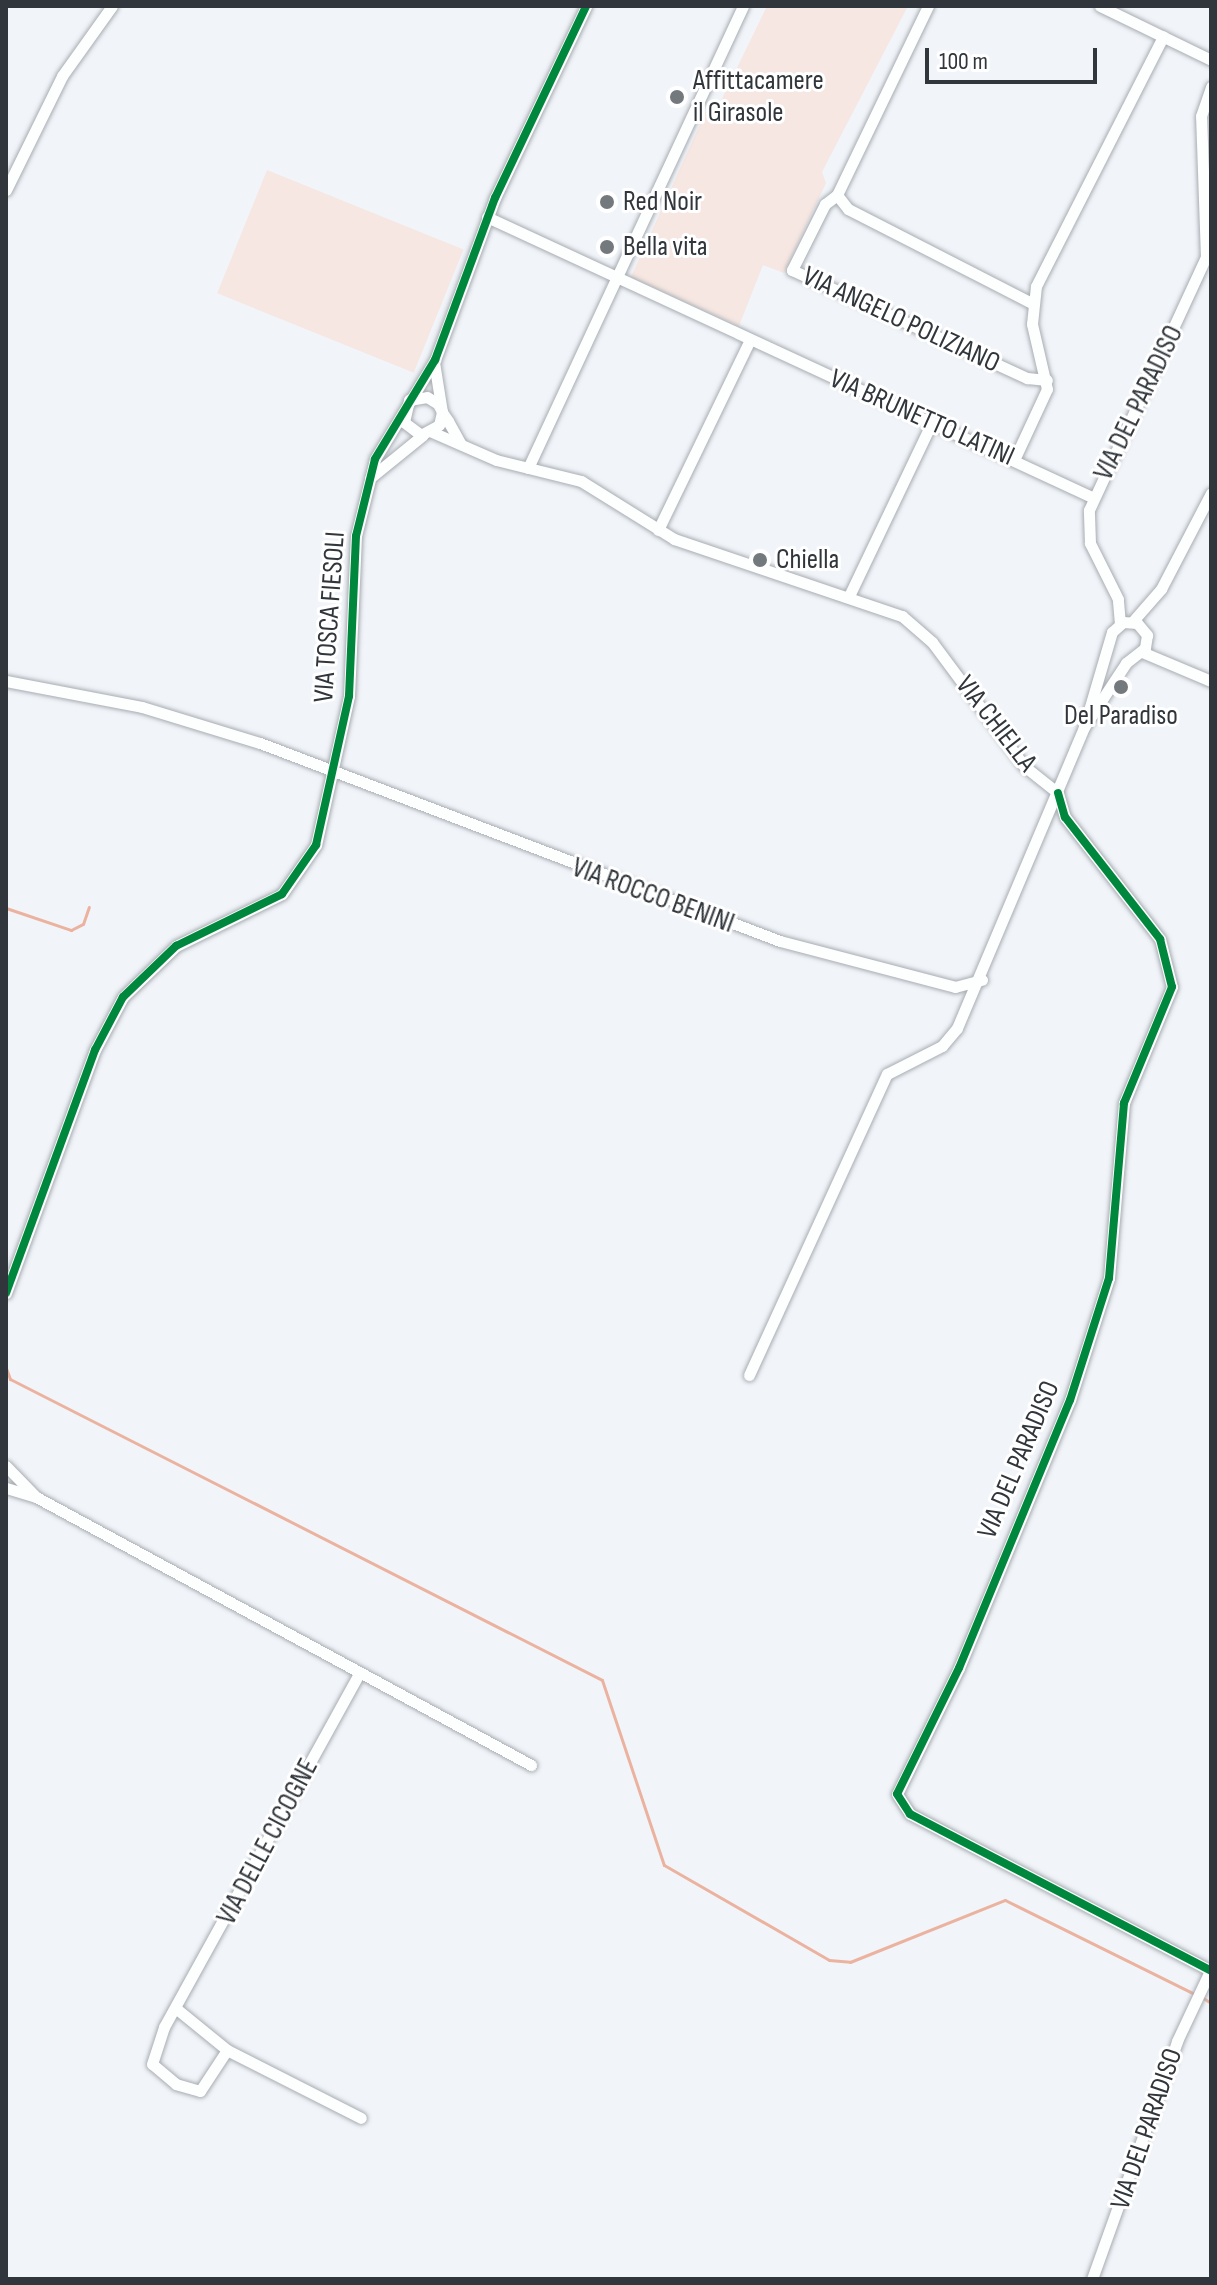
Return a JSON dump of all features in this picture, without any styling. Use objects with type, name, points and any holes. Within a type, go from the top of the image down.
[{"type":"street","points":[[6,190],[62,76],[112,6]]},
{"type":"street","name":"VIA TOSCA FIESOLI","points":[[6,1293],[95,1050],[123,997],[176,946],[292,885],[316,845],[352,673],[356,536],[380,444],[434,362],[487,217],[586,6]]},
{"type":"street","points":[[528,468],[743,6]]},
{"type":"street","points":[[928,6],[837,195],[848,209],[1032,303]]},
{"type":"street","points":[[1100,6],[1211,60]]},
{"type":"street","points":[[1014,460],[1047,380],[1032,303],[1163,37]]},
{"type":"street","name":"VIA DEL PARADISO","points":[[1120,624],[1118,599],[1090,543],[1092,497],[1206,257],[1201,116],[1211,87]]},
{"type":"street","name":"VIA ANGELO POLIZIANO","points":[[837,195],[825,204],[792,270],[1027,378],[1047,380]]},
{"type":"street","name":"VIA BRUNETTO LATINI","points":[[487,217],[1092,497]]},
{"type":"street","points":[[658,530],[750,340]]},
{"type":"street","name":"VIA TOSCA FIESOLI","points":[[434,362],[442,412]]},
{"type":"street","points":[[428,434],[405,425],[406,403],[427,397],[442,412],[460,443]]},
{"type":"street","points":[[370,479],[428,434],[442,412]]},
{"type":"street","points":[[850,594],[932,422]]},
{"type":"street","name":"VIA CHIELLA","points":[[428,434],[599,490],[658,530],[850,594],[917,626],[1024,766],[1058,793],[982,980],[942,1046],[887,1074],[749,1375]]},
{"type":"street","points":[[1058,793],[1120,624],[1133,621],[1161,589],[1210,500]]},
{"type":"street","points":[[1133,621],[1167,659]]},
{"type":"street","points":[[1084,727],[1147,640]]},
{"type":"street","points":[[1111,644],[1138,654],[1167,659],[1211,681]]},
{"type":"street","name":"VIA ROCCO BENINI","points":[[6,681],[168,715],[333,772],[715,921],[955,987],[982,980]]},
{"type":"street","name":"VIA DEL PARADISO","points":[[1058,793],[1065,817],[1160,939],[1172,987],[1124,1103],[1103,1305],[959,1668],[897,1794],[910,1814],[1211,1971],[1190,2011],[1092,2279]]},
{"type":"street","points":[[6,1466],[36,1497]]},
{"type":"street","points":[[6,1488],[36,1497],[531,1765]]},
{"type":"street","name":"VIA DELLE CICOGNE","points":[[227,2050],[200,2091],[157,2073],[153,2052],[359,1674]]},
{"type":"street","points":[[178,2010],[227,2050],[361,2118]]},
{"type":"shaded area","points":[[767,6],[908,6],[822,172],[826,183],[784,273],[763,265],[739,326],[631,277],[706,111],[714,115]]},
{"type":"shaded area","points":[[267,170],[464,249],[414,373],[217,293]]},
{"type":"waterway","points":[[6,908],[71,930],[83,924],[89,907]]},
{"type":"waterway","points":[[6,1368],[10,1379],[602,1680],[664,1865],[829,1960],[850,1962],[1005,1900],[1196,1995]]},
{"type":"waterway","points":[[1203,1998],[1211,2003]]},
{"type":"cycle path","points":[[6,1293],[95,1050],[123,997],[176,946],[282,894],[316,845],[349,696],[356,536],[375,459],[435,360],[495,198],[586,6]]},
{"type":"cycle path","points":[[1058,793],[1065,817],[1160,939],[1172,987],[1124,1103],[1109,1278],[1070,1400],[959,1668],[897,1794],[910,1814],[1211,1971]]},
{"type":"place","name":"Affittacamere il Girasole","points":[[677,97]]},
{"type":"place","name":"Red Noir","points":[[607,202]]},
{"type":"place","name":"Bella vita","points":[[607,247]]},
{"type":"place","name":"Chiella","points":[[760,560]]},
{"type":"place","name":"Del Paradiso","points":[[1121,687]]}]
